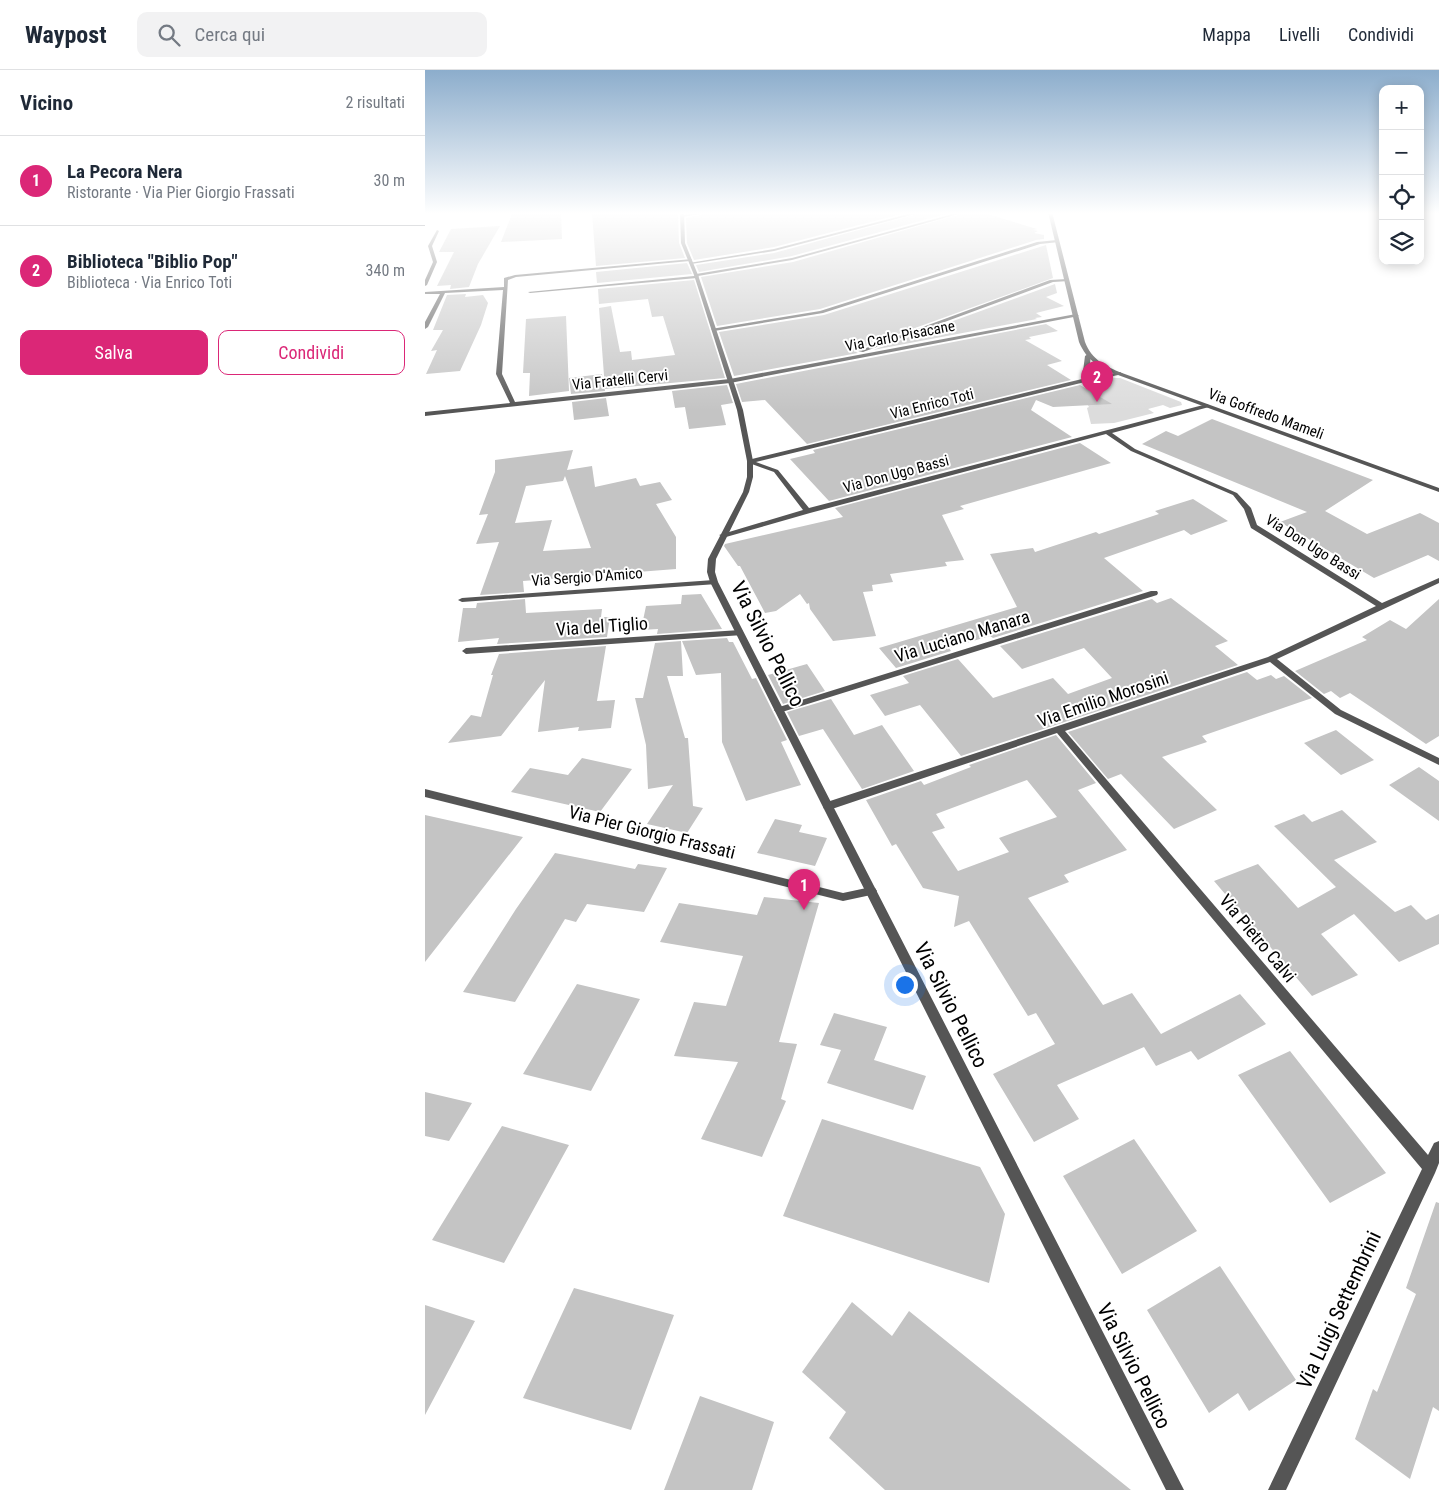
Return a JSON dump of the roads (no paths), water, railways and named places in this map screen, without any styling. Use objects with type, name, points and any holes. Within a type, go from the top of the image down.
[{"type":"street","points":[[509,278],[507,279],[506,288],[499,374],[513,404]]},
{"type":"street","points":[[530,292],[673,278]]},
{"type":"street","name":"Via Silvio Pellico","points":[[698,278],[729,382],[740,410],[750,462],[750,477],[746,492],[712,559],[711,569],[714,582],[1175,1490]]},
{"type":"street","points":[[714,330],[821,312],[928,278]]},
{"type":"street","points":[[860,356],[861,352],[874,346],[1052,281],[1067,280],[1088,356],[1085,380]]},
{"type":"street","points":[[425,294],[506,288]]},
{"type":"street","points":[[425,327],[443,292]]},
{"type":"street","name":"Via Carlo Pisacane","points":[[729,382],[1076,316]]},
{"type":"street","name":"Via Goffredo Mameli","points":[[1088,356],[1101,367],[1439,490]]},
{"type":"street","name":"Via Enrico Toti","points":[[750,462],[1085,380],[1120,374]]},
{"type":"street","name":"Via Fratelli Cervi","points":[[425,414],[729,382]]},
{"type":"street","name":"Via Don Ugo Bassi","points":[[723,535],[1207,406]]},
{"type":"street","name":"Via Don Ugo Bassi","points":[[1107,432],[1133,450],[1235,494],[1247,508],[1253,526],[1382,606]]},
{"type":"street","points":[[750,462],[777,471],[807,512]]},
{"type":"street","points":[[1382,606],[1439,580]]},
{"type":"street","name":"Via Sergio D'Amico","points":[[462,600],[714,582]]},
{"type":"street","name":"Via Luciano Manara","points":[[779,710],[1154,593]]},
{"type":"street","name":"Via Emilio Morosini","points":[[827,806],[1060,731],[1271,659],[1382,606]]},
{"type":"street","name":"Via del Tiglio","points":[[466,651],[740,634]]},
{"type":"street","points":[[1271,659],[1339,712],[1439,762]]},
{"type":"street","name":"Via Pietro Calvi","points":[[1060,731],[1430,1168]]},
{"type":"street","name":"Via Pier Giorgio Frassati","points":[[425,793],[843,897],[871,891]]},
{"type":"street","name":"Via Luigi Settembrini","points":[[1277,1490],[1439,1148]]},
{"type":"place","name":"Biblioteca \"Biblio Pop\"","points":[[1097,402]]},
{"type":"place","name":"La Pecora Nera","points":[[804,910]]}]
